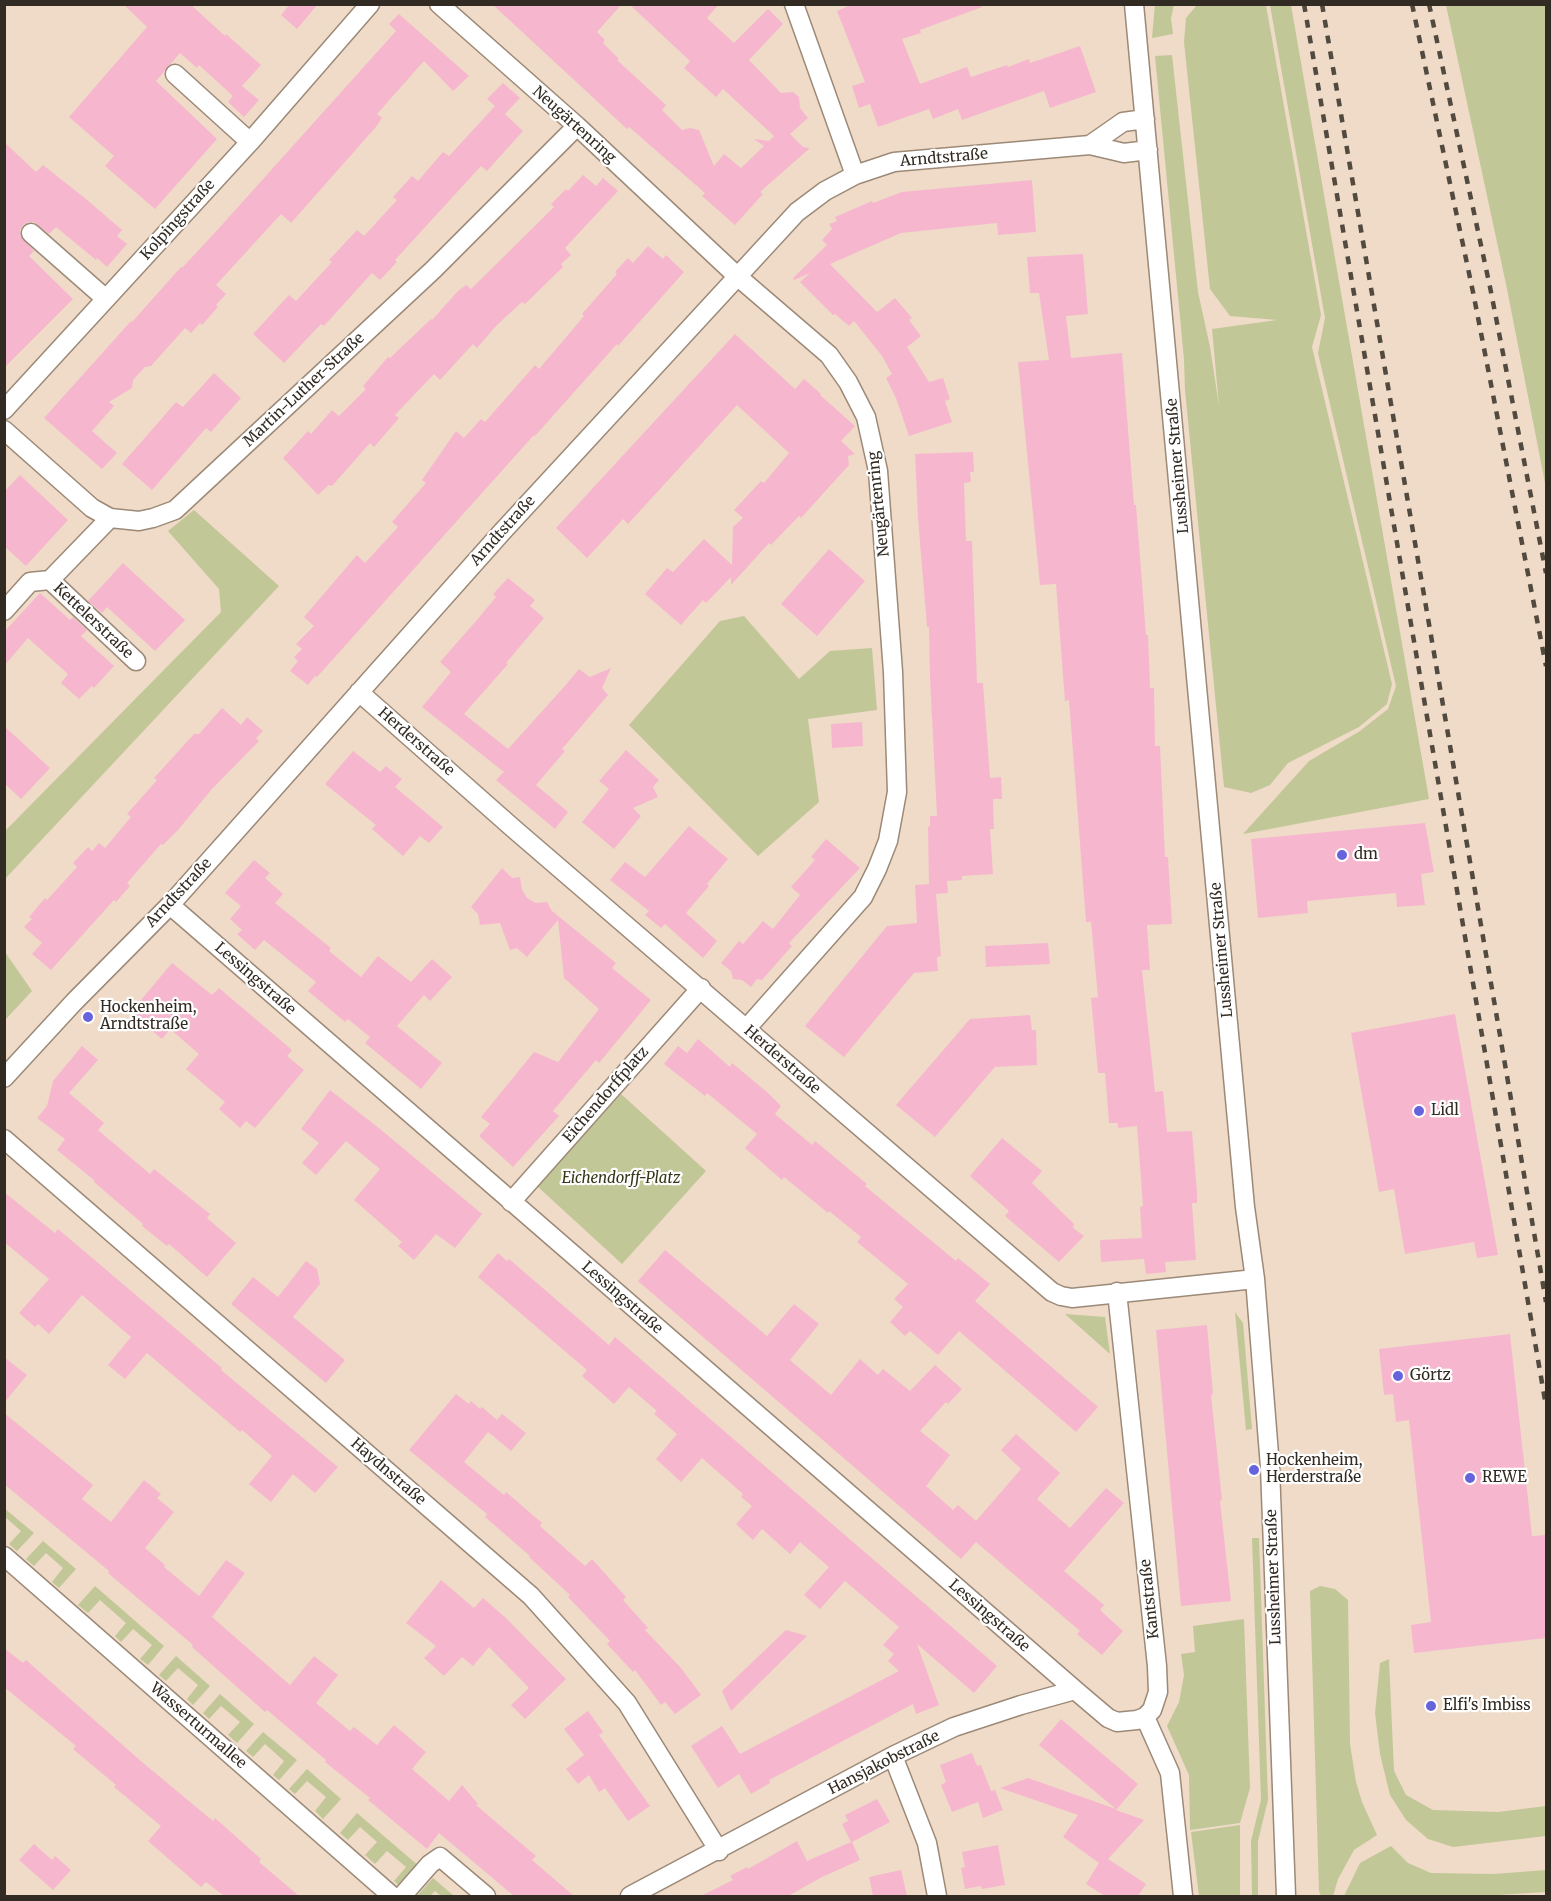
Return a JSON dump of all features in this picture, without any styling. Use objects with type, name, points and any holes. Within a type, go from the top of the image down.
[{"type":"street","name":"Kolpingstraße","points":[[4,410],[250,142],[370,4]]},
{"type":"street","name":"Neugärtenring","points":[[439,4],[577,126],[737,276],[829,355],[848,382],[866,417],[878,471],[893,672],[897,792],[888,841],[863,897],[746,1029]]},
{"type":"street","points":[[794,4],[855,175]]},
{"type":"street","name":"Lussheimer Straße","points":[[1134,4],[1245,1207],[1255,1279],[1270,1467],[1286,1896]]},
{"type":"street","points":[[175,74],[250,142]]},
{"type":"street","name":"Arndtstraße","points":[[1090,145],[1123,122],[1145,119]]},
{"type":"street","name":"Martin-Luther-Straße","points":[[4,430],[92,508],[110,518],[139,520],[153,518],[175,510],[433,270],[577,126]]},
{"type":"street","name":"Arndtstraße","points":[[4,1078],[74,1002],[170,905],[502,532],[797,212],[825,191],[855,175],[894,162],[1090,145],[1124,153],[1148,150]]},
{"type":"street","points":[[31,233],[106,299]]},
{"type":"street","name":"Kettelerstraße","points":[[4,611],[30,582],[50,580],[110,518]]},
{"type":"street","name":"Kettelerstraße","points":[[50,580],[136,661]]},
{"type":"street","name":"Herderstraße","points":[[359,692],[514,829],[1052,1292],[1072,1298],[1255,1279]]},
{"type":"street","name":"Lessingstraße","points":[[170,905],[1075,1690]]},
{"type":"street","name":"Eichendorffplatz","points":[[512,1202],[701,988]]},
{"type":"street","name":"Haydnstraße","points":[[4,1139],[531,1596],[627,1703],[719,1851]]},
{"type":"street","name":"Kantstraße","points":[[1117,1292],[1158,1682],[1156,1701],[1145,1717]]},
{"type":"street","name":"Wasserturmallee","points":[[4,1556],[392,1896]]},
{"type":"street","points":[[1075,1690],[1107,1718],[1117,1722],[1145,1717],[1170,1773],[1183,1896]]},
{"type":"street","name":"Hansjakobstraße","points":[[630,1896],[719,1851],[893,1756],[954,1727],[1075,1690]]},
{"type":"street","points":[[893,1756],[927,1843],[937,1896]]},
{"type":"street","points":[[402,1896],[430,1864],[440,1857],[486,1896]]},
{"type":"green space","points":[[1155,4],[1174,5],[1171,18],[1173,34],[1152,38]]},
{"type":"green space","points":[[1197,5],[1266,5],[1321,315],[1312,347],[1392,684],[1387,704],[1359,727],[1288,763],[1270,785],[1251,793],[1224,787],[1155,56],[1172,55],[1198,292],[1210,347],[1219,406],[1212,329],[1277,320],[1230,316],[1210,289],[1184,42],[1186,18]]},
{"type":"green space","points":[[1270,5],[1291,5],[1429,799],[1243,834],[1309,761],[1360,731],[1388,709],[1396,686],[1318,353],[1325,318]]},
{"type":"green space","points":[[1446,5],[1546,5],[1546,488],[1506,284]]},
{"type":"green space","points":[[194,510],[279,586],[5,879],[5,831],[221,612],[219,589],[168,531]]},
{"type":"green space","points":[[744,616],[799,679],[830,651],[872,648],[877,710],[808,719],[819,802],[758,856],[629,725],[720,621]]},
{"type":"green space","points":[[5,952],[32,991],[4,1020]]},
{"type":"green space","name":"Eichendorff-Platz","points":[[621,1094],[706,1171],[622,1264],[537,1186]]},
{"type":"green space","points":[[1235,1312],[1243,1323],[1252,1429],[1246,1430]]},
{"type":"green space","points":[[1065,1314],[1105,1317],[1110,1354]]},
{"type":"green space","points":[[4,1508],[34,1533],[17,1551],[9,1544],[21,1531],[5,1517]]},
{"type":"green space","points":[[1252,1538],[1259,1538],[1268,1800],[1258,1841],[1258,1896],[1252,1896],[1251,1841],[1261,1800]]},
{"type":"green space","points":[[43,1541],[76,1569],[59,1588],[52,1582],[63,1568],[46,1553],[34,1566],[26,1559]]},
{"type":"green space","points":[[95,1586],[164,1646],[148,1665],[140,1659],[152,1645],[133,1629],[121,1642],[115,1636],[126,1623],[100,1600],[88,1613],[78,1605]]},
{"type":"green space","points":[[1320,1586],[1335,1589],[1348,1600],[1350,1744],[1356,1782],[1377,1835],[1354,1850],[1338,1879],[1333,1896],[1321,1896],[1319,1891],[1310,1591]]},
{"type":"green space","points":[[1244,1619],[1250,1788],[1240,1823],[1190,1830],[1189,1775],[1167,1726],[1179,1702],[1184,1675],[1181,1654],[1195,1652],[1193,1626]]},
{"type":"green space","points":[[176,1656],[210,1686],[193,1705],[187,1699],[198,1685],[178,1668],[166,1681],[159,1675]]},
{"type":"green space","points":[[1389,1659],[1394,1771],[1406,1795],[1433,1810],[1498,1812],[1546,1806],[1546,1836],[1453,1847],[1428,1839],[1406,1820],[1390,1795],[1380,1754],[1375,1713],[1380,1663]]},
{"type":"green space","points":[[220,1694],[254,1724],[237,1743],[228,1735],[240,1722],[221,1706],[209,1719],[203,1713]]},
{"type":"green space","points":[[263,1732],[297,1760],[279,1780],[273,1775],[284,1761],[265,1744],[253,1757],[246,1751]]},
{"type":"green space","points":[[307,1769],[341,1799],[323,1819],[315,1811],[326,1797],[307,1781],[295,1794],[289,1789]]},
{"type":"green space","points":[[357,1813],[420,1867],[401,1887],[394,1881],[406,1867],[387,1851],[375,1864],[365,1855],[377,1842],[360,1827],[348,1840],[340,1833]]},
{"type":"green space","points":[[1240,1825],[1240,1896],[1199,1896],[1191,1832]]},
{"type":"green space","points":[[1391,1846],[1408,1863],[1431,1873],[1494,1874],[1546,1870],[1546,1892],[1480,1896],[1344,1896],[1360,1863]]},
{"type":"green space","points":[[433,1878],[454,1896],[441,1896],[435,1891],[430,1896],[417,1896]]},
{"type":"building","points":[[123,4],[190,4],[261,65],[242,86],[259,100],[244,117],[228,102],[233,96],[199,65],[197,68],[180,53],[156,81],[217,139],[155,209],[105,166],[114,156],[69,117],[147,27]]},
{"type":"building","points":[[290,4],[318,4],[297,29],[281,15]]},
{"type":"building","points":[[492,4],[622,4],[597,32],[605,40],[603,43],[619,59],[617,60],[666,105],[662,110],[682,130],[690,128],[699,130],[714,166],[724,154],[741,168],[764,146],[754,139],[769,141],[774,136],[723,89],[716,97],[684,68],[690,61],[629,4],[719,4],[707,18],[734,43],[768,9],[783,24],[749,60],[781,93],[793,92],[799,97],[800,108],[808,118],[790,134],[803,147],[810,148],[760,192],[763,194],[735,225],[702,196],[705,193],[629,127],[627,129]]},
{"type":"building","points":[[853,4],[982,4],[982,7],[902,39],[920,84],[967,67],[971,77],[1029,59],[1030,63],[1080,46],[1096,92],[1050,108],[1044,91],[962,120],[958,109],[933,119],[929,109],[878,127],[870,104],[859,108],[852,86],[865,82],[837,11]]},
{"type":"building","points":[[399,14],[469,76],[453,91],[424,61],[377,114],[382,118],[375,128],[291,223],[281,214],[216,285],[226,294],[202,325],[200,323],[191,333],[185,328],[151,366],[145,367],[133,380],[132,388],[109,402],[114,406],[92,431],[117,453],[102,469],[44,418],[396,31],[389,24]]},
{"type":"building","points":[[503,83],[520,98],[505,114],[523,131],[487,171],[481,166],[395,260],[397,262],[380,280],[372,273],[324,326],[321,324],[284,363],[253,334],[289,295],[296,301],[332,262],[329,260],[357,230],[364,236],[397,200],[393,197],[412,176],[418,181],[443,152],[449,156],[495,106],[487,99]]},
{"type":"building","points":[[4,142],[36,172],[43,165],[86,199],[122,230],[117,236],[127,244],[107,267],[56,227],[49,234],[34,222],[23,225],[20,230],[21,237],[34,251],[29,256],[73,299],[4,368]]},
{"type":"building","points":[[583,175],[596,186],[603,178],[618,191],[565,248],[571,255],[561,264],[563,267],[525,304],[522,302],[497,325],[477,348],[473,344],[440,380],[434,374],[395,415],[399,418],[374,447],[370,443],[332,486],[329,485],[318,495],[283,458],[308,431],[311,434],[332,410],[339,416],[366,389],[363,386],[388,357],[390,358],[432,320],[458,291],[466,285],[471,289],[554,207],[551,204]]},
{"type":"building","points":[[1032,180],[1036,232],[998,235],[997,223],[901,233],[830,264],[877,312],[895,298],[912,318],[909,320],[921,336],[907,347],[929,382],[943,378],[950,399],[945,401],[952,422],[909,436],[896,398],[886,378],[892,374],[882,356],[854,321],[849,326],[835,314],[833,315],[800,282],[810,273],[794,280],[793,278],[827,245],[822,240],[832,229],[829,224],[837,221],[835,217],[872,201],[873,203],[902,192]]},
{"type":"building","points":[[648,246],[663,259],[666,255],[684,272],[317,677],[315,676],[308,685],[290,671],[298,661],[294,657],[302,649],[296,644],[314,626],[304,617],[357,555],[365,563],[398,527],[392,522],[426,483],[422,480],[456,431],[464,438],[481,419],[485,422],[535,365],[539,369],[617,274],[615,272],[628,258],[633,263]]},
{"type":"building","points":[[1083,254],[1088,314],[1066,316],[1071,358],[1122,353],[1134,505],[1136,505],[1146,635],[1148,635],[1150,688],[1154,688],[1155,746],[1160,746],[1165,857],[1168,857],[1172,924],[1147,925],[1150,970],[1142,970],[1155,1092],[1163,1091],[1167,1132],[1192,1131],[1197,1193],[1197,1203],[1192,1203],[1196,1260],[1165,1262],[1166,1272],[1146,1274],[1144,1259],[1101,1262],[1100,1240],[1142,1238],[1140,1207],[1143,1206],[1137,1126],[1118,1128],[1118,1123],[1109,1123],[1105,1073],[1098,1073],[1091,998],[1098,997],[1091,922],[1086,922],[1069,700],[1065,701],[1056,584],[1040,585],[1018,362],[1049,360],[1039,293],[1030,293],[1027,257]]},
{"type":"building","points":[[735,334],[795,389],[804,379],[855,426],[841,441],[855,454],[848,456],[849,465],[801,518],[799,516],[771,545],[769,543],[731,585],[731,577],[706,603],[703,600],[681,625],[645,594],[667,568],[673,572],[704,539],[732,565],[733,527],[743,518],[734,510],[761,481],[764,483],[789,453],[737,405],[628,524],[623,519],[587,558],[556,528]]},
{"type":"building","points":[[214,373],[241,398],[211,432],[206,428],[152,490],[122,464],[176,402],[183,407]]},
{"type":"building","points":[[973,452],[974,472],[970,472],[971,482],[964,483],[966,541],[972,541],[977,683],[983,683],[990,778],[1001,777],[1002,799],[993,799],[994,829],[990,829],[993,874],[962,876],[962,880],[947,881],[948,893],[936,894],[941,956],[937,957],[938,971],[914,973],[844,1057],[805,1026],[887,926],[917,923],[915,885],[929,884],[928,827],[930,816],[937,816],[929,627],[927,627],[918,518],[915,454]]},
{"type":"building","points":[[20,475],[68,520],[26,566],[4,546],[4,492]]},
{"type":"building","points":[[829,549],[865,581],[817,636],[781,604]]},
{"type":"building","points":[[123,563],[185,620],[155,651],[107,607],[102,613],[88,601]]},
{"type":"building","points":[[508,578],[535,600],[530,606],[544,618],[464,714],[508,749],[579,669],[590,677],[611,668],[602,688],[608,695],[562,749],[565,751],[536,785],[568,812],[555,829],[496,780],[504,772],[422,707],[451,672],[440,662],[496,597],[493,594]]},
{"type":"building","points":[[40,593],[70,620],[73,617],[87,630],[81,636],[114,666],[94,688],[92,686],[79,699],[61,683],[68,674],[28,638],[4,666],[4,632]]},
{"type":"building","points":[[222,708],[241,725],[247,717],[263,731],[256,738],[259,741],[212,789],[178,830],[163,845],[161,844],[127,883],[130,886],[116,902],[114,900],[51,970],[32,954],[42,943],[24,927],[32,919],[29,917],[77,867],[73,863],[88,847],[92,851],[99,843],[105,848],[131,817],[127,814],[157,780],[154,778],[194,734],[199,734]]},
{"type":"building","points":[[862,722],[863,746],[832,748],[831,724]]},
{"type":"building","points":[[4,726],[50,768],[21,799],[4,783]]},
{"type":"building","points":[[626,750],[659,780],[653,787],[658,797],[633,808],[641,816],[614,849],[582,822],[609,789],[599,781]]},
{"type":"building","points":[[353,751],[380,772],[386,766],[402,779],[395,787],[443,827],[429,843],[420,836],[403,856],[372,829],[376,825],[325,784]]},
{"type":"building","name":"dm","points":[[1425,823],[1434,872],[1421,874],[1425,905],[1397,907],[1396,893],[1307,901],[1308,913],[1258,918],[1251,839]]},
{"type":"building","points":[[689,826],[728,859],[686,913],[717,941],[703,958],[665,924],[661,928],[645,915],[649,911],[610,880],[625,862],[645,877]]},
{"type":"building","points":[[826,839],[860,868],[789,943],[792,946],[762,980],[757,979],[751,987],[742,980],[733,979],[731,971],[721,963],[739,941],[743,944],[763,921],[773,929],[800,895],[791,887],[815,860],[811,857]]},
{"type":"building","points":[[254,860],[270,873],[265,878],[283,894],[275,903],[331,948],[329,951],[361,977],[378,956],[411,982],[432,959],[452,977],[430,1001],[424,995],[397,1026],[442,1063],[421,1089],[365,1043],[370,1037],[348,1019],[345,1022],[308,991],[316,982],[264,940],[255,950],[237,934],[242,930],[230,919],[241,906],[225,893]]},
{"type":"building","points":[[502,868],[512,878],[520,877],[522,890],[527,898],[536,903],[547,902],[552,911],[616,963],[612,968],[651,1000],[599,1063],[596,1060],[553,1111],[559,1116],[513,1167],[479,1136],[490,1124],[481,1117],[534,1052],[558,1062],[599,1009],[564,978],[558,920],[527,957],[517,948],[510,950],[500,923],[480,925],[478,914],[471,907]]},
{"type":"building","points":[[1048,943],[1050,964],[986,967],[985,946]]},
{"type":"building","points":[[172,963],[212,995],[219,988],[292,1050],[287,1056],[304,1070],[255,1128],[246,1121],[240,1128],[219,1109],[225,1102],[186,1069],[199,1054],[170,1029],[162,1039],[130,1013]]},
{"type":"building","name":"Lidl","points":[[1455,1014],[1498,1255],[1477,1258],[1474,1242],[1405,1254],[1394,1189],[1379,1192],[1351,1033]]},
{"type":"building","points":[[1030,1015],[1032,1030],[1036,1030],[1037,1065],[995,1067],[935,1137],[896,1105],[970,1019]]},
{"type":"building","points":[[698,1039],[730,1067],[732,1063],[767,1092],[781,1106],[775,1114],[812,1145],[815,1141],[867,1184],[865,1186],[956,1261],[958,1258],[990,1284],[975,1301],[1098,1407],[1076,1432],[959,1331],[938,1355],[910,1331],[905,1336],[890,1322],[903,1307],[894,1299],[908,1284],[857,1242],[861,1237],[784,1177],[782,1180],[745,1148],[757,1134],[707,1093],[705,1096],[664,1064],[678,1046],[687,1053]]},
{"type":"building","points":[[82,1046],[98,1060],[69,1093],[104,1123],[98,1130],[150,1174],[154,1169],[210,1214],[207,1218],[236,1243],[207,1277],[169,1244],[167,1246],[142,1226],[143,1224],[95,1181],[57,1150],[65,1139],[37,1118],[47,1106],[53,1081]]},
{"type":"building","points":[[330,1090],[482,1214],[455,1248],[436,1234],[414,1260],[398,1246],[402,1242],[354,1200],[380,1169],[346,1141],[316,1175],[302,1163],[319,1143],[301,1129]]},
{"type":"building","points":[[1002,1138],[1042,1171],[1032,1183],[1074,1224],[1073,1228],[1084,1236],[1059,1262],[1005,1216],[1009,1211],[970,1176]]},
{"type":"building","points":[[4,1192],[55,1233],[58,1229],[222,1368],[221,1370],[338,1467],[315,1493],[293,1474],[271,1502],[249,1484],[272,1456],[242,1430],[240,1432],[147,1353],[125,1379],[108,1365],[131,1337],[82,1295],[49,1334],[38,1324],[35,1327],[19,1313],[49,1279],[4,1242]]},
{"type":"building","points":[[665,1250],[767,1336],[794,1304],[819,1324],[790,1360],[831,1395],[860,1359],[878,1375],[883,1369],[910,1391],[935,1365],[962,1389],[948,1404],[946,1402],[920,1431],[950,1455],[926,1486],[953,1510],[958,1505],[976,1521],[1021,1469],[1001,1450],[1016,1434],[1060,1473],[1037,1499],[1070,1528],[1106,1488],[1124,1503],[1064,1571],[1104,1605],[1100,1610],[1123,1631],[1102,1655],[1077,1634],[1080,1631],[976,1542],[961,1559],[638,1281]]},
{"type":"building","points":[[498,1253],[507,1261],[509,1259],[609,1345],[615,1337],[997,1666],[974,1693],[917,1644],[939,1705],[916,1714],[913,1704],[769,1780],[770,1783],[751,1794],[739,1774],[718,1788],[691,1746],[722,1726],[740,1754],[899,1671],[888,1661],[894,1654],[883,1645],[899,1627],[845,1581],[820,1609],[804,1595],[829,1567],[800,1542],[790,1554],[762,1529],[753,1540],[736,1524],[752,1506],[741,1497],[743,1494],[702,1458],[681,1482],[656,1459],[677,1434],[654,1414],[657,1411],[629,1387],[614,1404],[582,1376],[587,1370],[478,1277]]},
{"type":"building","points":[[306,1261],[317,1269],[320,1284],[293,1317],[345,1360],[326,1383],[231,1304],[253,1277],[278,1297]]},
{"type":"building","points":[[1207,1325],[1213,1394],[1211,1395],[1222,1500],[1220,1501],[1231,1601],[1181,1606],[1156,1330]]},
{"type":"building","name":"REWE","points":[[1510,1334],[1532,1536],[1546,1535],[1546,1638],[1414,1653],[1411,1625],[1431,1622],[1409,1420],[1396,1422],[1393,1394],[1384,1395],[1379,1349]]},
{"type":"building","points":[[4,1357],[27,1375],[4,1403]]},
{"type":"building","points":[[456,1394],[469,1404],[471,1401],[480,1409],[482,1407],[497,1420],[502,1414],[526,1433],[511,1451],[488,1432],[464,1462],[504,1495],[506,1492],[542,1523],[540,1526],[585,1566],[592,1559],[626,1597],[623,1600],[648,1628],[645,1630],[681,1668],[701,1695],[675,1714],[665,1702],[661,1705],[635,1670],[633,1672],[607,1644],[610,1641],[568,1597],[570,1595],[485,1517],[487,1514],[409,1450]]},
{"type":"building","points":[[4,1413],[93,1485],[82,1499],[111,1522],[144,1480],[161,1494],[157,1498],[174,1512],[145,1548],[165,1565],[164,1567],[199,1596],[226,1560],[245,1573],[212,1617],[290,1685],[314,1656],[338,1675],[316,1703],[350,1731],[354,1727],[377,1745],[394,1725],[426,1752],[412,1769],[449,1801],[462,1785],[478,1804],[476,1805],[536,1856],[532,1860],[574,1896],[514,1896],[439,1833],[427,1849],[368,1800],[370,1798],[325,1762],[326,1760],[267,1710],[265,1712],[192,1647],[193,1645],[108,1573],[109,1571],[4,1484]]},
{"type":"building","points":[[441,1580],[474,1608],[483,1598],[566,1679],[525,1719],[511,1705],[529,1688],[489,1647],[473,1666],[462,1657],[444,1676],[424,1658],[436,1646],[406,1623]]},
{"type":"building","points":[[786,1630],[807,1636],[731,1711],[722,1691]]},
{"type":"building","points":[[4,1648],[23,1663],[26,1660],[142,1762],[213,1821],[215,1818],[261,1859],[259,1862],[299,1896],[224,1896],[206,1882],[201,1887],[148,1841],[161,1826],[73,1749],[76,1746],[4,1687]]},
{"type":"building","points":[[588,1711],[603,1732],[599,1735],[650,1806],[628,1821],[605,1788],[599,1792],[589,1775],[578,1784],[566,1769],[584,1755],[564,1729]]},
{"type":"building","points":[[1061,1719],[1138,1784],[1116,1810],[1144,1820],[1108,1859],[1146,1884],[1138,1896],[1105,1896],[1086,1884],[1099,1863],[1063,1837],[1078,1815],[1000,1788],[1028,1778],[1116,1809],[1039,1745]]},
{"type":"building","points":[[972,1753],[977,1766],[981,1765],[991,1791],[995,1790],[1003,1810],[983,1818],[978,1802],[952,1812],[941,1785],[946,1782],[940,1765]]},
{"type":"building","points":[[877,1799],[890,1822],[852,1842],[860,1860],[788,1896],[701,1896],[733,1880],[730,1876],[747,1867],[748,1869],[797,1841],[807,1861],[851,1842],[842,1824],[848,1821],[845,1815]]},
{"type":"building","points":[[34,1844],[52,1860],[55,1856],[71,1870],[53,1890],[19,1860]]},
{"type":"building","points":[[998,1845],[1005,1885],[965,1889],[961,1868],[965,1867],[962,1852]]},
{"type":"building","points":[[901,1870],[907,1896],[873,1896],[869,1877]]},
{"type":"railway","points":[[1304,4],[1546,1406]]},
{"type":"railway","points":[[1322,4],[1546,1302]]},
{"type":"railway","points":[[1412,4],[1473,292],[1546,666]]},
{"type":"railway","points":[[1429,4],[1490,287],[1546,573]]},
{"type":"place","name":"dm","points":[[1342,855]]},
{"type":"place","name":"Hockenheim, Arndtstraße","points":[[88,1017]]},
{"type":"place","name":"Lidl","points":[[1419,1111]]},
{"type":"place","name":"Görtz","points":[[1398,1376]]},
{"type":"place","name":"Hockenheim, Herderstraße","points":[[1254,1470]]},
{"type":"place","name":"REWE","points":[[1470,1478]]},
{"type":"place","name":"Elfi's Imbiss","points":[[1431,1706]]}]
